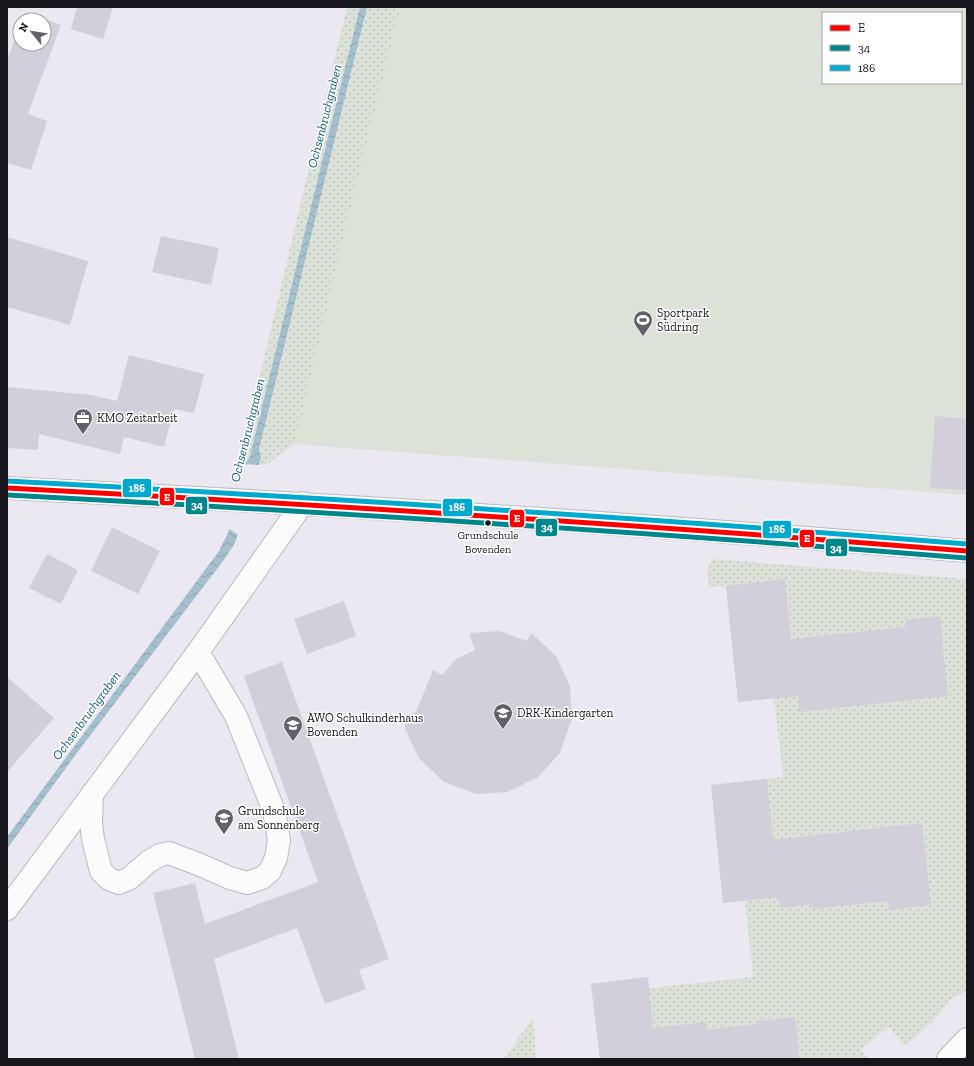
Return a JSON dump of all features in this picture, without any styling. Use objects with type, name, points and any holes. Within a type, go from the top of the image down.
[{"type":"street","points":[[7,488],[261,501],[790,536],[967,551]]},
{"type":"street","points":[[7,908],[198,652],[303,504]]},
{"type":"street","points":[[92,794],[91,823],[93,839],[101,871],[109,879],[119,883],[130,878],[148,862],[160,855],[169,853],[230,878],[247,883],[262,878],[270,871],[276,858],[279,840],[274,811],[236,716],[198,652]]},
{"type":"street","points":[[948,1059],[967,1039]]},
{"type":"shaded area","points":[[347,7],[557,7],[453,456],[295,444],[266,465],[239,464]]},
{"type":"shaded area","name":"Sportpark Südring","points":[[400,7],[967,7],[967,495],[295,444],[345,230]]},
{"type":"shaded area","points":[[712,559],[967,579],[967,991],[951,999],[932,1023],[905,1046],[889,1027],[861,1050],[868,1059],[600,1059],[591,984],[648,977],[649,988],[753,977],[745,901],[723,903],[711,785],[783,777],[774,698],[738,702],[726,586],[709,587],[707,568]]},
{"type":"shaded area","points":[[533,1017],[536,1059],[504,1059]]},
{"type":"water","points":[[360,7],[367,7],[259,449],[261,457],[235,543],[223,561],[76,754],[7,849],[7,837],[219,551],[228,533],[246,463],[250,456]]},
{"type":"pier","points":[[243,464],[260,465],[240,536],[228,528]]},
{"type":"building","points":[[77,7],[113,7],[103,39],[71,29]]},
{"type":"building","points":[[52,22],[61,25],[52,49]]},
{"type":"building","points":[[12,47],[12,52],[51,52],[28,114],[47,121],[31,170],[7,163],[7,61]]},
{"type":"building","points":[[161,236],[219,248],[211,285],[152,272]]},
{"type":"building","points":[[7,237],[88,261],[70,325],[7,307]]},
{"type":"building","points":[[129,355],[204,374],[194,413],[174,409],[164,447],[124,437],[120,454],[39,434],[38,450],[7,448],[7,387],[91,395],[117,401]]},
{"type":"building","points":[[935,416],[967,419],[967,490],[930,488]]},
{"type":"building","points":[[112,527],[160,551],[138,594],[91,571]]},
{"type":"building","points":[[47,554],[78,570],[61,604],[29,588]]},
{"type":"building","points":[[785,579],[791,639],[906,627],[906,620],[940,616],[948,696],[799,712],[798,696],[738,702],[726,586]]},
{"type":"building","points":[[344,601],[356,636],[307,654],[294,619]]},
{"type":"building","points":[[499,631],[527,641],[531,633],[556,656],[570,686],[572,719],[560,753],[538,777],[508,792],[476,794],[444,782],[419,758],[405,729],[404,716],[416,712],[433,670],[442,675],[456,659],[475,650],[469,633]]},
{"type":"building","points":[[282,662],[389,959],[359,970],[366,989],[325,1004],[297,928],[214,959],[239,1059],[195,1059],[153,893],[195,883],[205,924],[318,882],[244,676]]},
{"type":"building","points":[[7,677],[54,718],[7,772]]},
{"type":"building","points":[[767,779],[773,840],[922,823],[931,905],[889,910],[888,901],[812,909],[811,904],[780,908],[779,897],[723,903],[711,785]]},
{"type":"building","points":[[648,977],[653,1028],[706,1022],[707,1030],[756,1024],[756,1021],[795,1017],[799,1059],[600,1059],[591,984]]},
{"type":"transit line","name":"186","points":[[7,481],[487,509],[967,544]]},
{"type":"transit line","name":"E","points":[[7,488],[487,516],[967,551]]},
{"type":"transit line","name":"34","points":[[7,495],[487,523],[966,558]]},
{"type":"place","name":"Sportpark Südring","points":[[643,337]]},
{"type":"place","name":"KMO Zeitarbeit","points":[[83,435]]},
{"type":"place","name":"Grundschule Bovenden","points":[[488,523]]},
{"type":"place","name":"DRK-Kindergarten","points":[[503,730]]},
{"type":"place","name":"AWO Schulkinderhaus Bovenden","points":[[293,742]]},
{"type":"place","name":"Grundschule am Sonnenberg","points":[[224,835]]},
{"type":"water label","name":"Ochsenbruchgraben","points":[[324,116]]},
{"type":"water label","name":"Ochsenbruchgraben","points":[[247,430]]},
{"type":"water label","name":"Ochsenbruchgraben","points":[[86,715]]}]
